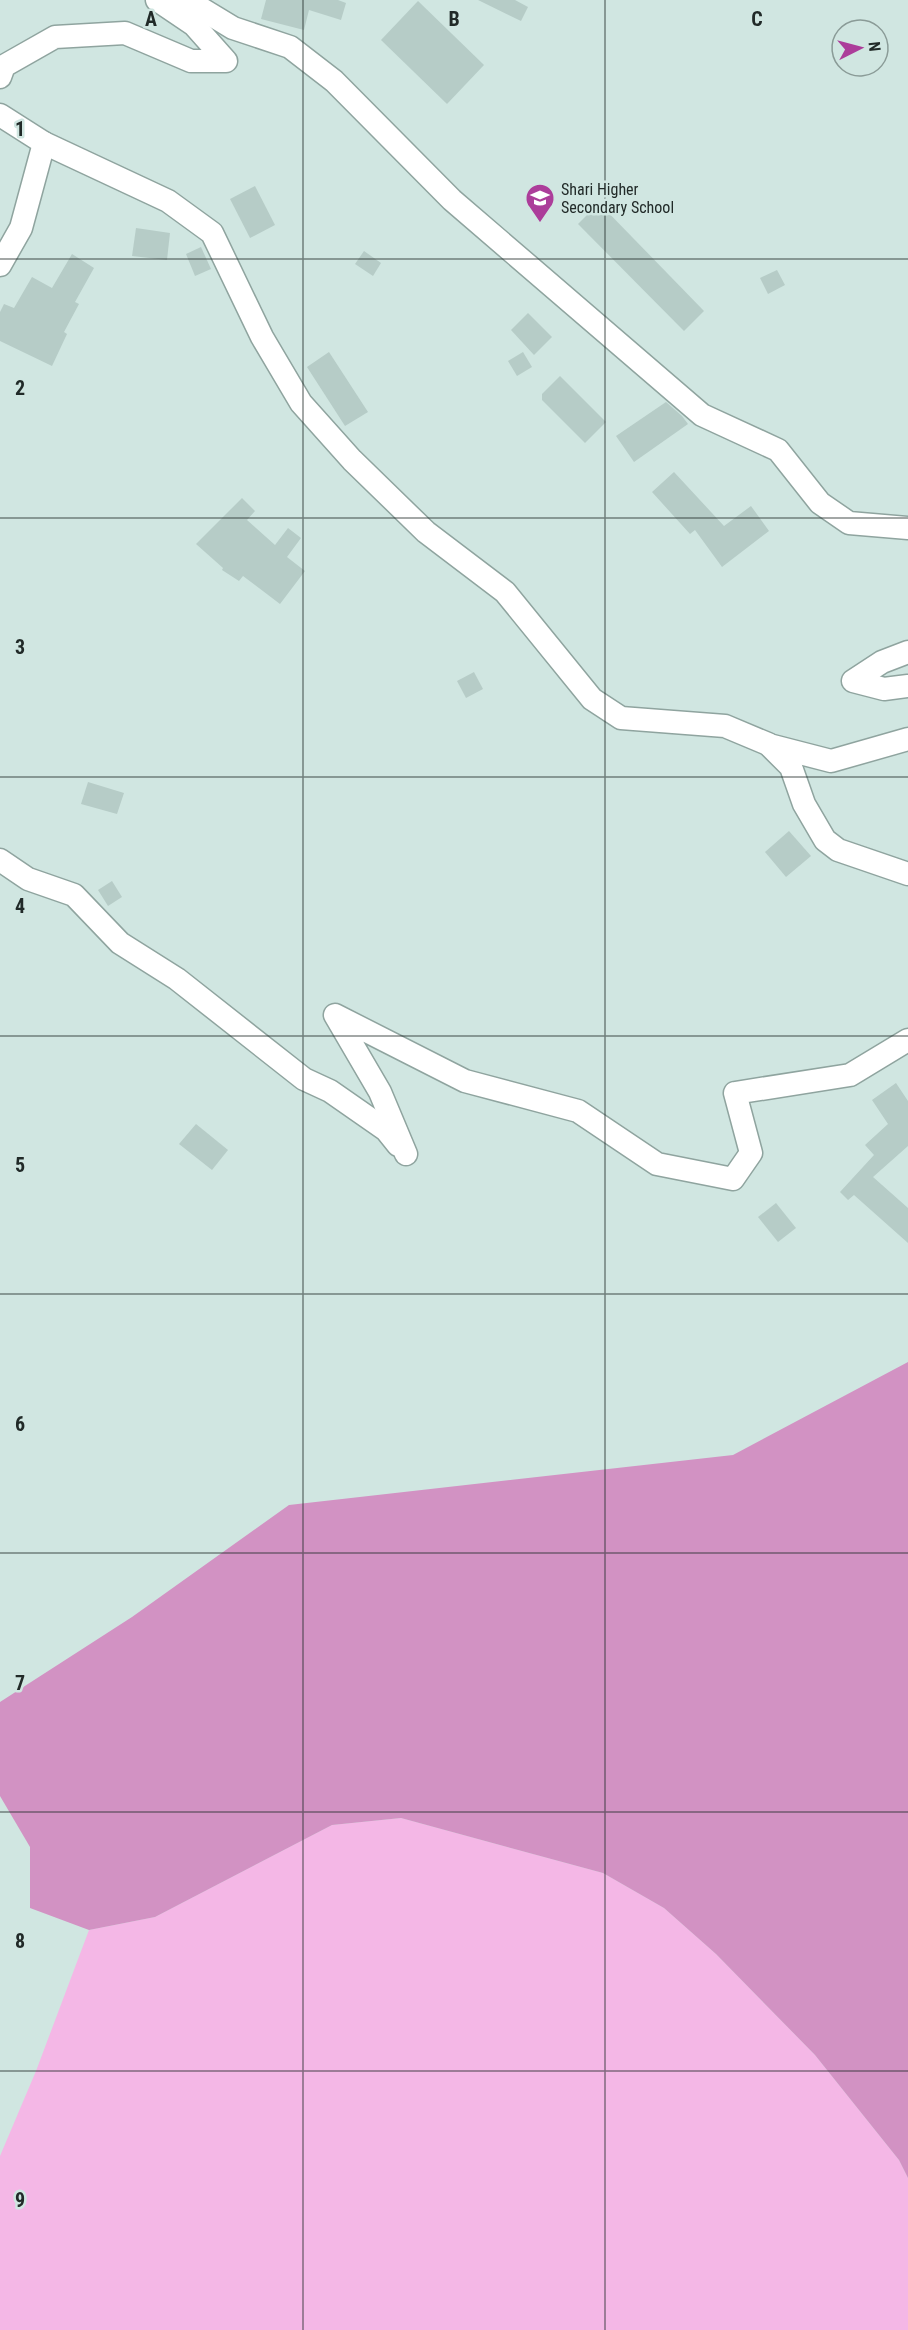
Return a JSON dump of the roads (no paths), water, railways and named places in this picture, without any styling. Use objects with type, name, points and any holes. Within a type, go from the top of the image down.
[{"type":"street","points":[[0,77],[4,66],[55,37],[125,33],[191,61],[226,61],[194,25],[157,0]]},
{"type":"street","points":[[187,0],[233,27],[290,47],[334,81],[452,200],[702,415],[778,450],[820,503],[849,523],[908,528]]},
{"type":"street","points":[[0,115],[44,143],[168,201],[212,232],[262,337],[301,403],[352,460],[426,532],[505,592],[592,699],[621,718],[725,726],[768,744],[831,761],[908,739]]},
{"type":"street","points":[[0,265],[21,228],[44,143]]},
{"type":"street","points":[[908,652],[882,662],[853,681],[884,689],[908,686]]},
{"type":"street","points":[[768,744],[791,767],[804,804],[825,840],[838,850],[908,874]]},
{"type":"street","points":[[0,860],[28,879],[75,895],[120,943],[177,979],[304,1079],[330,1091],[386,1130],[406,1154],[380,1092],[335,1015],[465,1081],[578,1111],[657,1164],[733,1179],[752,1153],[735,1094],[850,1075],[908,1040]]},
{"type":"place","name":"Shari Higher Secondary School","points":[[540,224]]}]
